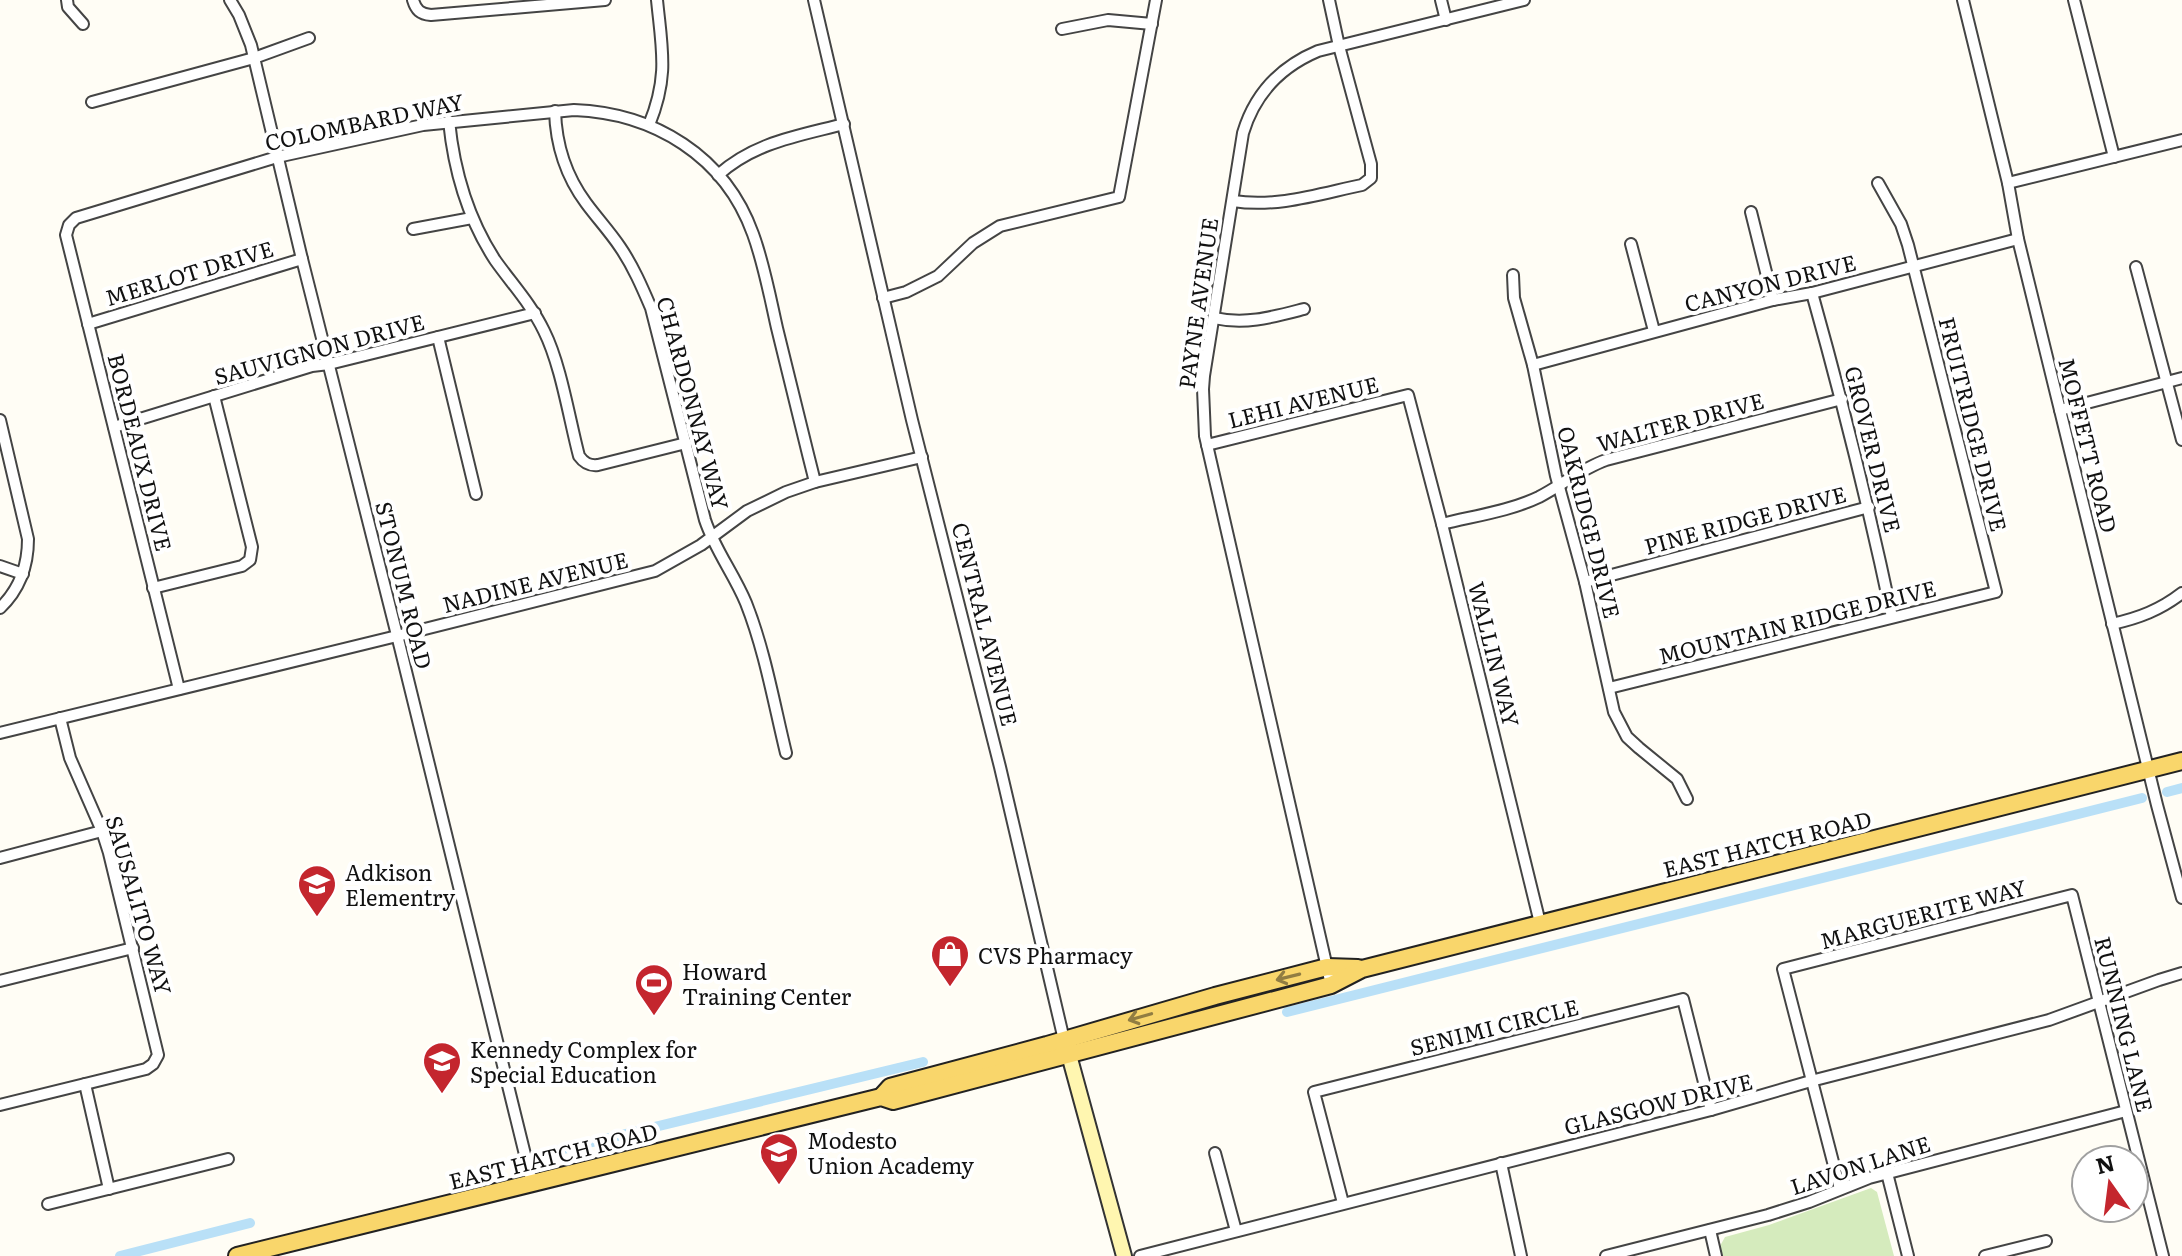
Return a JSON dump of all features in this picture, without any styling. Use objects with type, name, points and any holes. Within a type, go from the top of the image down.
[{"type":"main road","name":"EAST HATCH ROAD","points":[[237,1256],[881,1097],[890,1087],[1331,985],[1362,969],[2182,761]]},
{"type":"main road","name":"EAST HATCH ROAD","points":[[1066,1047],[1215,996],[1327,967],[1362,969]]},
{"type":"street","points":[[67,0],[68,7],[83,24]]},
{"type":"street","name":"STONUM ROAD","points":[[230,0],[246,31],[254,58],[532,1183]]},
{"type":"street","points":[[413,0],[419,12],[431,15],[605,0]]},
{"type":"street","points":[[649,125],[660,94],[664,67],[657,0]]},
{"type":"street","name":"CENTRAL AVENUE","points":[[814,0],[883,298],[1066,1047],[1124,1256]]},
{"type":"street","points":[[883,298],[906,292],[938,276],[973,243],[1000,226],[1119,197],[1156,0]]},
{"type":"street","points":[[1233,201],[1273,204],[1362,185],[1371,178],[1371,164],[1329,0]]},
{"type":"street","points":[[1441,0],[1446,20]]},
{"type":"street","name":"PAYNE AVENUE","points":[[1331,985],[1207,445],[1203,389],[1243,133],[1260,94],[1270,82],[1292,64],[1318,51],[1524,0]]},
{"type":"street","name":"MOFFETT ROAD","points":[[1963,0],[2008,183],[2018,239],[2182,898]]},
{"type":"street","points":[[2074,0],[2114,157]]},
{"type":"street","points":[[1062,29],[1108,20],[1152,24]]},
{"type":"street","points":[[92,102],[254,58],[309,38]]},
{"type":"street","name":"COLOMBARD WAY","points":[[69,225],[76,218],[277,157],[449,121],[574,110],[629,117],[688,147],[718,175],[743,211],[752,232],[815,482]]},
{"type":"street","name":"CHARDONNAY WAY","points":[[555,111],[559,146],[572,181],[621,249],[645,294],[711,537],[736,581],[752,621],[786,753]]},
{"type":"street","points":[[449,121],[456,170],[472,218],[496,261],[535,313],[553,353],[582,461],[592,466],[598,465],[686,443]]},
{"type":"street","points":[[718,175],[760,147],[844,124]]},
{"type":"street","points":[[2008,183],[2182,140]]},
{"type":"street","name":"FRUITRIDGE DRIVE","points":[[1878,183],[1901,224],[1996,592]]},
{"type":"street","points":[[1751,212],[1773,300]]},
{"type":"street","points":[[413,229],[472,218]]},
{"type":"street","name":"BORDEAUX DRIVE","points":[[69,225],[66,235],[179,689]]},
{"type":"street","name":"CANYON DRIVE","points":[[1533,365],[1773,300],[1812,293],[2018,239]]},
{"type":"street","points":[[1631,244],[1654,331]]},
{"type":"street","name":"MERLOT DRIVE","points":[[88,324],[302,259]]},
{"type":"street","points":[[2136,267],[2182,440]]},
{"type":"street","name":"OAKRIDGE DRIVE","points":[[1513,275],[1514,298],[1533,365],[1558,485],[1585,582],[1614,712],[1627,737],[1677,779],[1687,799]]},
{"type":"street","name":"GROVER DRIVE","points":[[1812,293],[1869,507],[1892,617]]},
{"type":"street","points":[[1214,318],[1242,322],[1304,309]]},
{"type":"street","name":"SAUVIGNON DRIVE","points":[[114,427],[312,366],[535,313]]},
{"type":"street","points":[[438,337],[476,494]]},
{"type":"street","points":[[2060,410],[2182,378]]},
{"type":"street","name":"LEHI AVENUE","points":[[1207,445],[1408,395]]},
{"type":"street","name":"WALLIN WAY","points":[[1408,395],[1540,923]]},
{"type":"street","points":[[153,588],[242,566],[250,560],[252,547],[214,396]]},
{"type":"street","name":"WALTER DRIVE","points":[[1442,524],[1523,503],[1606,460],[1842,399]]},
{"type":"street","points":[[0,420],[26,528],[28,553],[23,574],[0,608]]},
{"type":"street","name":"NADINE AVENUE","points":[[0,733],[655,571],[684,556],[766,500],[815,482],[922,457]]},
{"type":"street","name":"PINE RIDGE DRIVE","points":[[1585,582],[1869,507]]},
{"type":"street","points":[[0,566],[23,574]]},
{"type":"street","name":"MOUNTAIN RIDGE DRIVE","points":[[1609,688],[1996,592]]},
{"type":"street","points":[[2112,624],[2148,614],[2182,593]]},
{"type":"street","name":"SAUSALITO WAY","points":[[60,718],[70,758],[102,831],[158,1051],[157,1060],[146,1069],[85,1084]]},
{"type":"street","points":[[0,858],[102,831]]},
{"type":"street","name":"MARGUERITE WAY","points":[[1811,1081],[1783,969],[2072,895]]},
{"type":"street","name":"RUNNING LANE","points":[[2072,895],[2163,1256]]},
{"type":"street","points":[[0,981],[133,948]]},
{"type":"street","name":"GLASGOW DRIVE","points":[[1140,1256],[2049,1020],[2182,973]]},
{"type":"street","name":"SENIMI CIRCLE","points":[[1343,1203],[1314,1092],[1683,999],[1711,1110]]},
{"type":"street","points":[[1811,1081],[1840,1189]]},
{"type":"street","points":[[0,1105],[85,1084],[109,1189]]},
{"type":"street","name":"LAVON LANE","points":[[1606,1256],[1809,1202],[1887,1173],[2126,1111]]},
{"type":"street","points":[[1215,1153],[1236,1231]]},
{"type":"street","points":[[48,1204],[228,1159]]},
{"type":"street","points":[[1501,1163],[1521,1256]]},
{"type":"street","points":[[1887,1173],[1908,1256]]},
{"type":"street","points":[[1710,1230],[1716,1256]]},
{"type":"street","points":[[1985,1256],[2046,1241]]},
{"type":"green space","points":[[1871,1188],[1877,1192],[1894,1256],[1723,1256],[1720,1246],[1725,1237],[1769,1225]]},
{"type":"waterway","points":[[2167,792],[2182,788]]},
{"type":"waterway","points":[[1287,1012],[2142,798]]},
{"type":"waterway","points":[[543,1154],[923,1062]]},
{"type":"waterway","points":[[120,1256],[250,1223]]},
{"type":"place","name":"Adkison Elementry","points":[[317,918]]},
{"type":"place","name":"CVS Pharmacy","points":[[950,988]]},
{"type":"place","name":"Howard Training Center","points":[[654,1017]]},
{"type":"place","name":"Kennedy Complex for Special Education","points":[[442,1095]]},
{"type":"place","name":"Modesto Union Academy","points":[[779,1186]]}]
